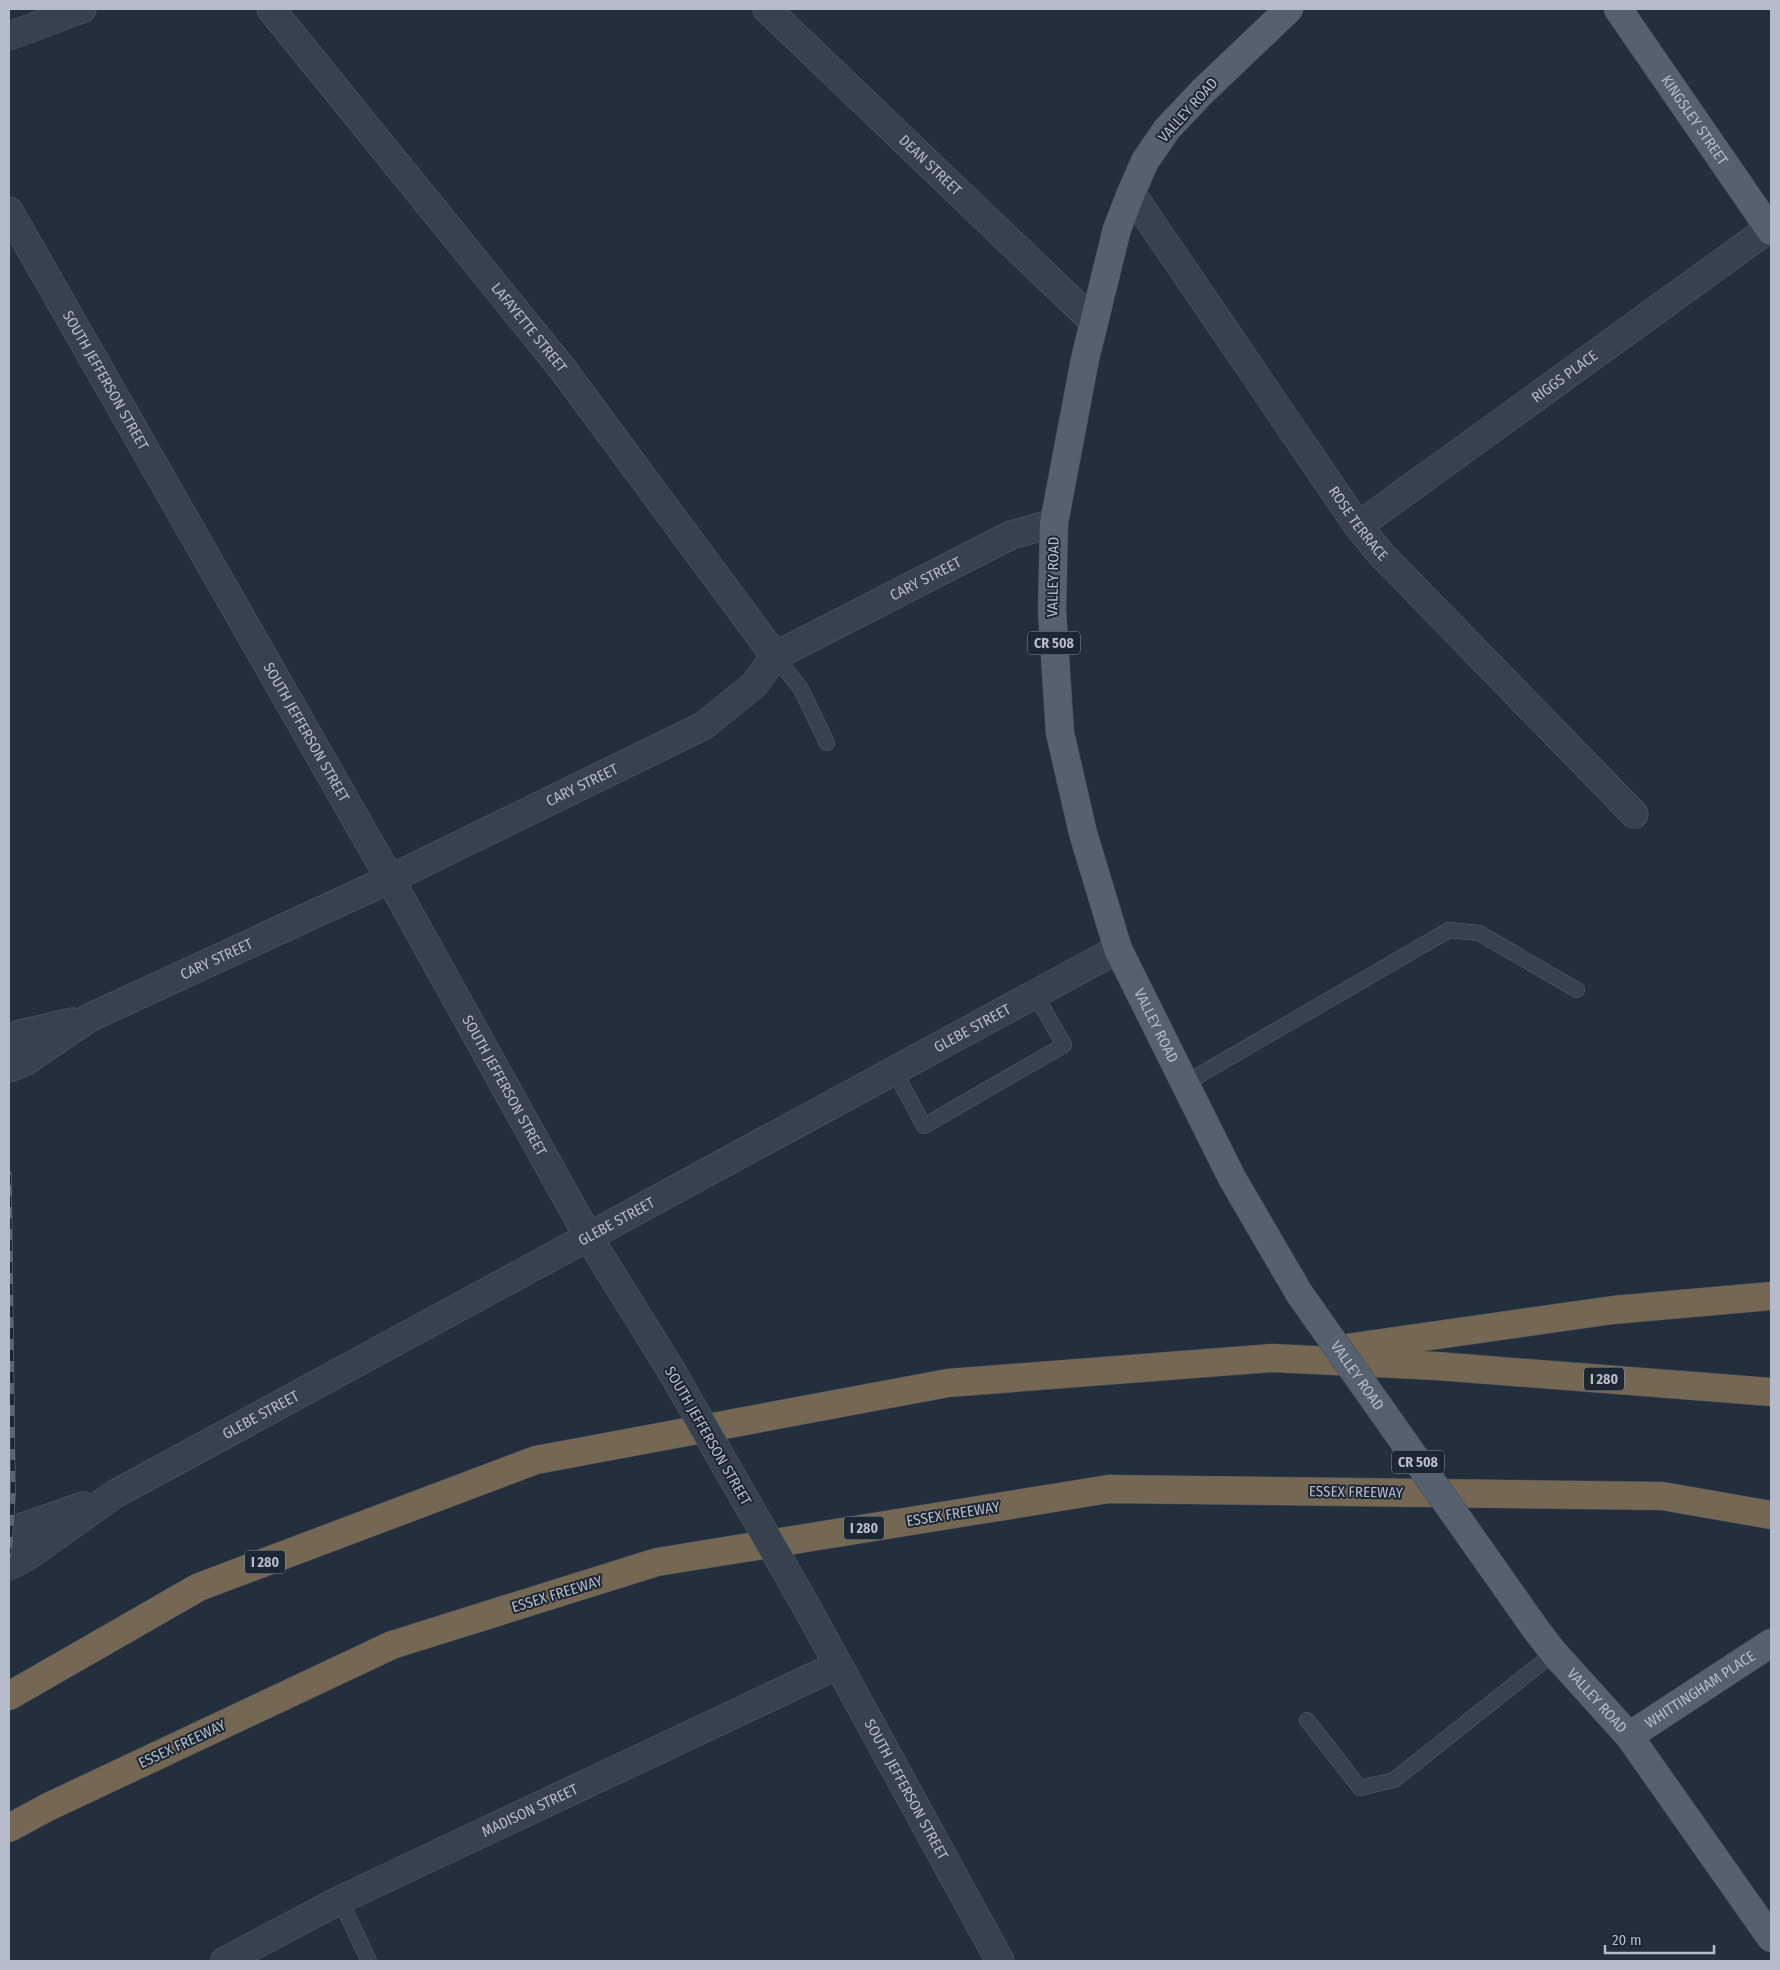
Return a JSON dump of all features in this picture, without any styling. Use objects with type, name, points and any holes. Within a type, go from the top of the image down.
[{"type":"highway","points":[[1273,1358],[1613,1310],[1771,1296]]},
{"type":"highway","name":"I 280","points":[[9,1696],[199,1587],[536,1460],[948,1383],[1273,1358],[1437,1366],[1771,1392]]},
{"type":"highway","name":"ESSEX FREEWAY","points":[[9,1828],[57,1803],[392,1645],[657,1562],[1108,1489],[1662,1496],[1771,1515]]},
{"type":"main road","name":"VALLEY ROAD","points":[[1289,9],[1202,92],[1167,129],[1145,162],[1118,229],[1093,321],[1054,523],[1052,611],[1060,733],[1083,833],[1118,949],[1232,1178],[1299,1293],[1537,1631],[1554,1653],[1629,1736],[1771,1938]]},
{"type":"main road","name":"KINGSLEY STREET","points":[[1618,9],[1771,229]]},
{"type":"main road","name":"WHITTINGHAM PLACE","points":[[1629,1736],[1771,1642]]},
{"type":"street","points":[[9,36],[82,9]]},
{"type":"street","name":"LAFAYETTE STREET","points":[[271,9],[561,367],[775,656]]},
{"type":"street","name":"DEAN STREET","points":[[768,9],[1093,321]]},
{"type":"street","name":"ROSE TERRACE","points":[[1131,193],[1358,526],[1381,554],[1634,814]]},
{"type":"street","name":"SOUTH JEFFERSON STREET","points":[[9,211],[390,879],[589,1238],[671,1370],[806,1606],[1000,1961]]},
{"type":"street","name":"RIGGS PLACE","points":[[1358,526],[1771,229]]},
{"type":"street","name":"CARY STREET","points":[[9,1068],[26,1061],[89,1018],[390,879],[703,726],[754,685],[775,656],[1011,536],[1054,523]]},
{"type":"street","name":"GLEBE STREET","points":[[9,1566],[28,1556],[115,1494],[895,1072],[1118,949]]},
{"type":"street","name":"CARY STREET","points":[[9,1039],[20,1034],[89,1018]]},
{"type":"street","name":"GLEBE STREET","points":[[9,1535],[23,1527],[115,1494]]},
{"type":"street","name":"MADISON STREET","points":[[225,1961],[340,1900],[838,1664]]},
{"type":"lane","points":[[775,656],[801,689],[827,743]]},
{"type":"lane","points":[[1184,1084],[1449,930],[1478,933],[1577,990]]},
{"type":"lane","points":[[895,1072],[924,1126],[1064,1045],[1035,994]]},
{"type":"lane","points":[[1307,1720],[1360,1788],[1394,1780],[1554,1653]]},
{"type":"lane","points":[[340,1900],[369,1961]]},
{"type":"railway","points":[[9,1174],[13,1495],[9,1554]]}]
